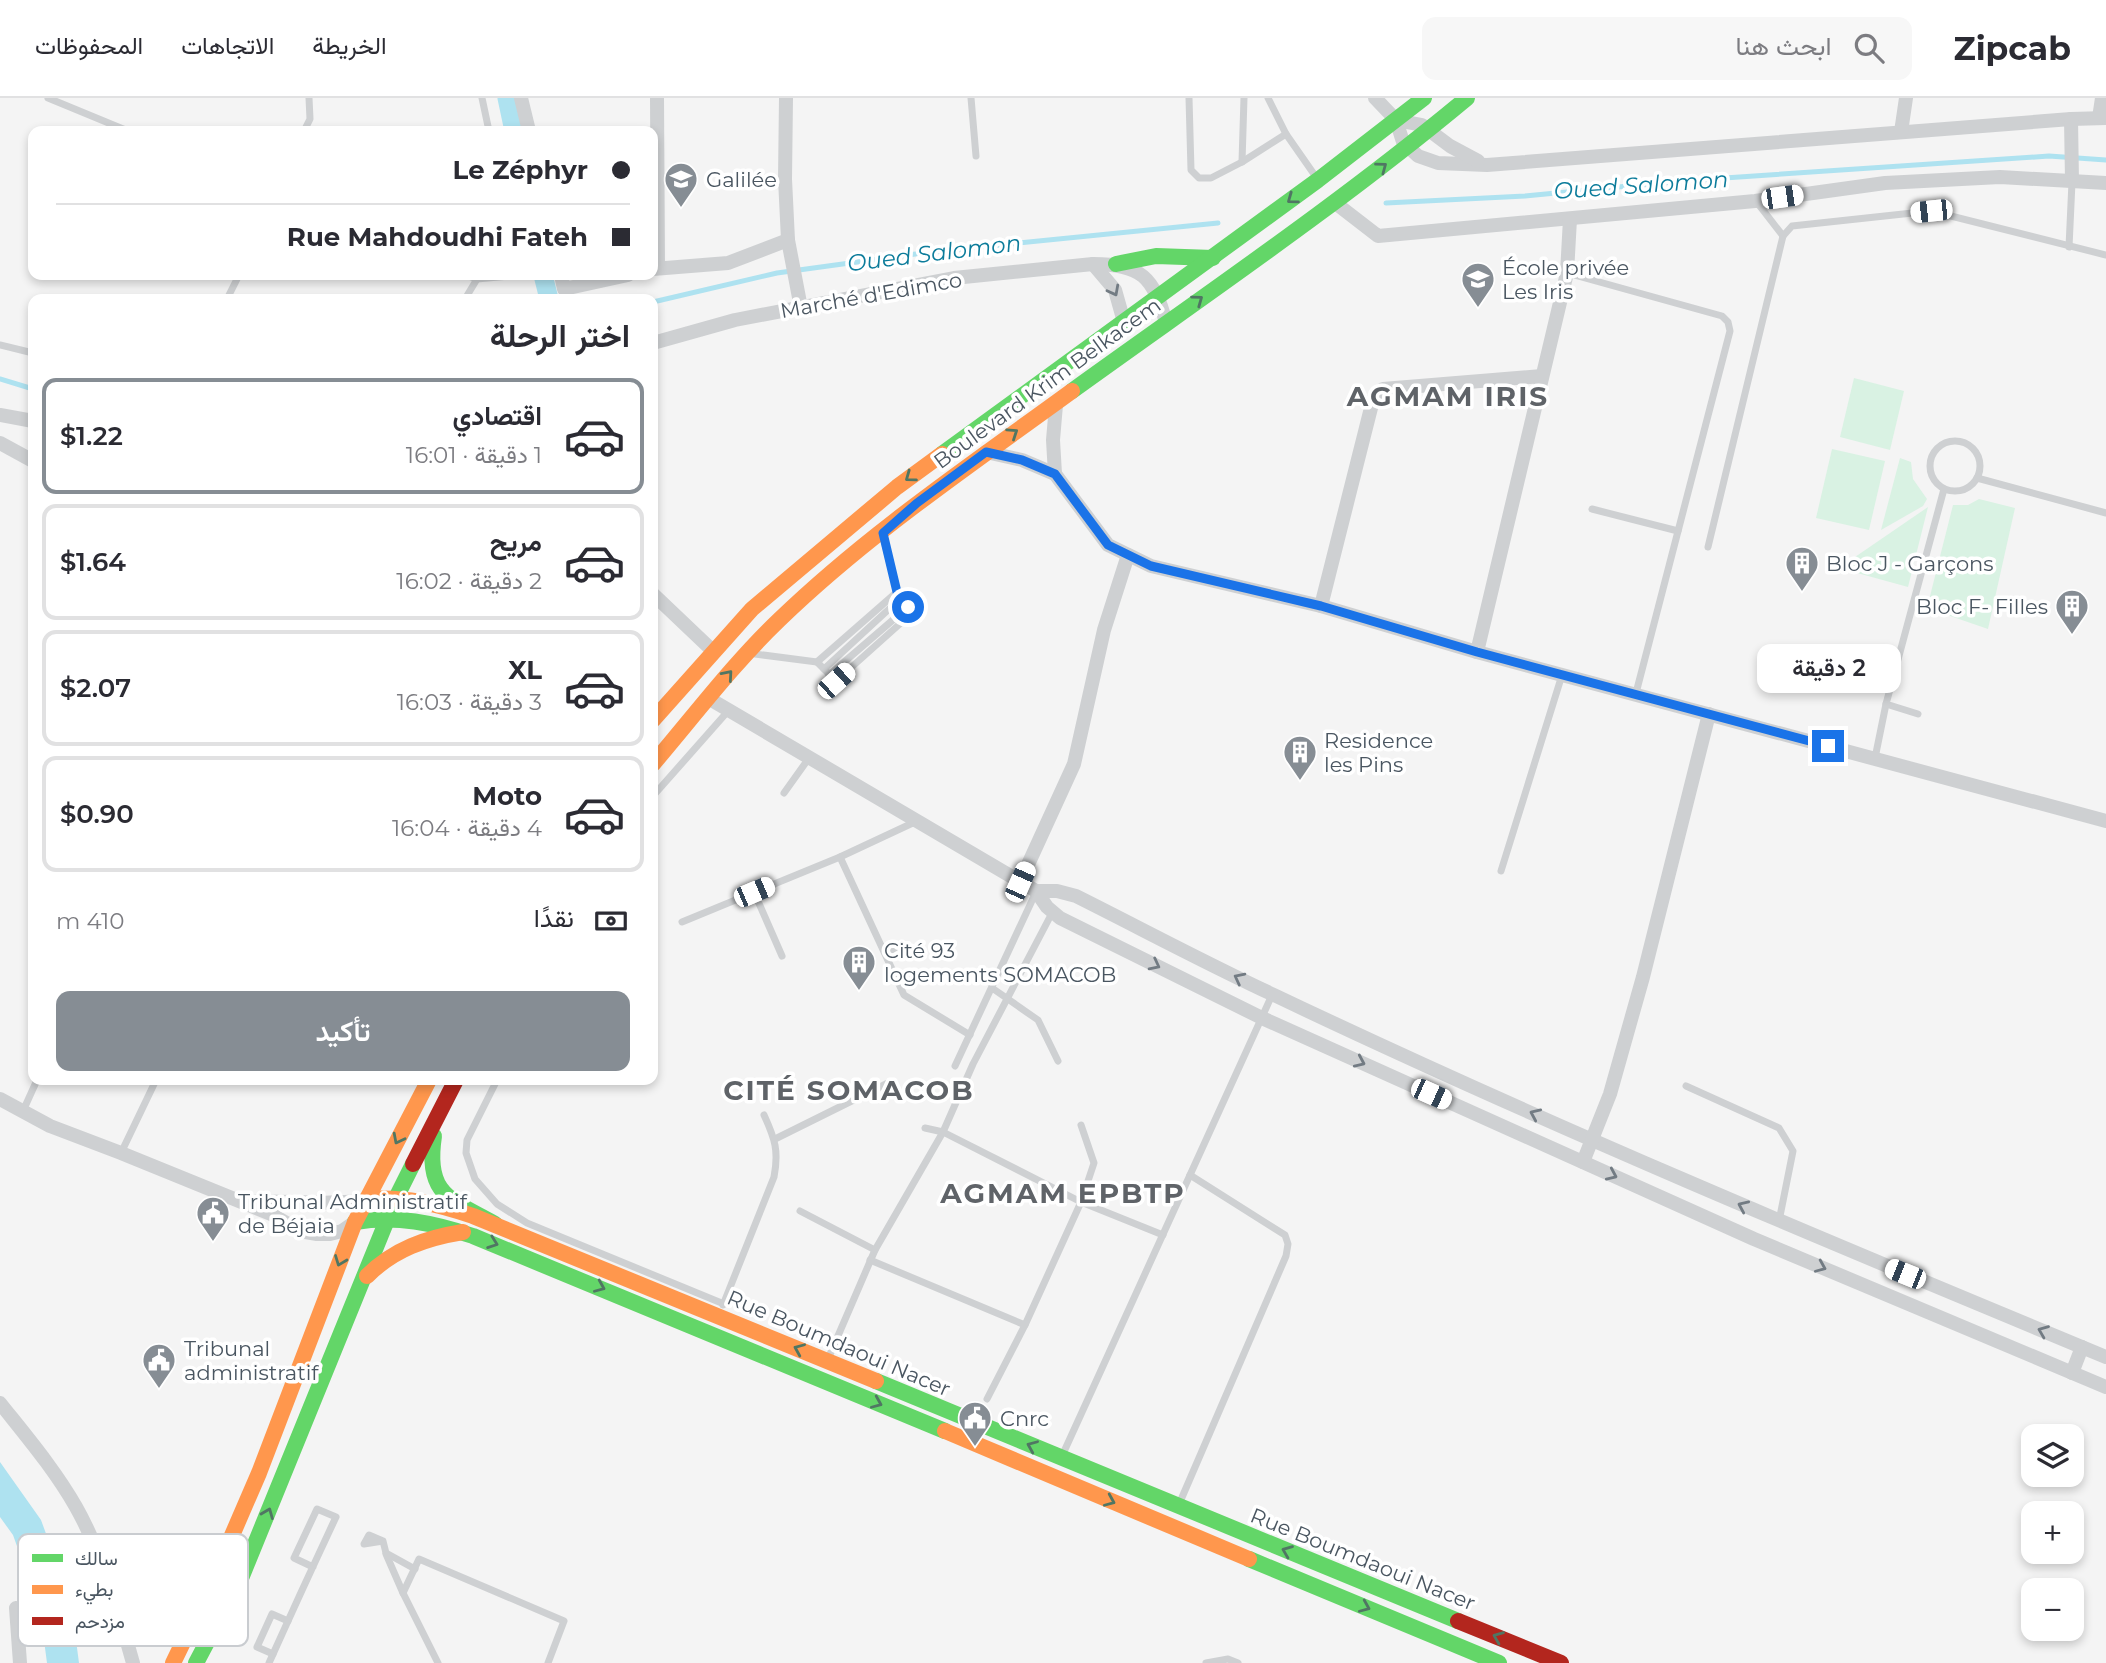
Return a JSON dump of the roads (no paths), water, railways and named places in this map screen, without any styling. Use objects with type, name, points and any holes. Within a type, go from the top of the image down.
[{"type":"main road","name":"Boulevard Krim Belkacem","points":[[658,714],[752,610],[797,569],[897,487],[1159,298],[1424,98]]},
{"type":"main road","name":"Boulevard Krim Belkacem","points":[[658,759],[747,653],[816,587],[917,503],[1334,202],[1408,147],[1467,98]]},
{"type":"main road","points":[[1116,264],[1156,256],[1213,258]]},
{"type":"main road","points":[[233,1534],[259,1473],[355,1222],[426,1085]]},
{"type":"main road","points":[[248,1561],[386,1219],[453,1085]]},
{"type":"main road","points":[[439,1112],[430,1155],[436,1187],[443,1195],[495,1224]]},
{"type":"main road","name":"Rue Boumdaoui Nacer","points":[[367,1199],[396,1198],[452,1208],[721,1310],[827,1361],[1561,1663]]},
{"type":"main road","name":"Rue Boumdaoui Nacer","points":[[355,1222],[413,1220],[439,1224],[463,1232],[1499,1663]]},
{"type":"main road","points":[[360,1284],[377,1265],[409,1245],[433,1237],[463,1232]]},
{"type":"main road","points":[[173,1663],[182,1646]]},
{"type":"main road","points":[[196,1663],[205,1646]]},
{"type":"street","points":[[522,98],[528,126]]},
{"type":"street","points":[[657,98],[657,126]]},
{"type":"street","points":[[786,98],[785,179],[789,245],[799,303]]},
{"type":"street","points":[[1375,98],[1396,120],[1400,135],[1408,147],[1428,161],[1487,165],[1901,132],[2071,126],[2102,118],[2102,98]]},
{"type":"street","points":[[1901,132],[1906,98]]},
{"type":"street","points":[[1396,120],[1416,123],[1461,153],[1487,165]]},
{"type":"street","points":[[2071,126],[2071,177]]},
{"type":"street","points":[[1334,202],[1378,236],[1755,201],[1885,183],[2000,177],[2071,177],[2106,183]]},
{"type":"street","points":[[1477,652],[1567,273],[1570,219]]},
{"type":"street","points":[[658,269],[728,263],[789,245]]},
{"type":"street","points":[[1093,264],[1115,290],[1124,323]]},
{"type":"street","name":"Marché d'Edimco","points":[[658,342],[799,303],[954,278],[1093,264],[1127,267],[1147,280],[1159,298],[1166,323]]},
{"type":"street","points":[[564,288],[603,280]]},
{"type":"street","points":[[1321,606],[1373,400],[1383,389],[1542,376]]},
{"type":"street","points":[[1055,474],[1053,440],[1056,405]]},
{"type":"street","points":[[0,415],[28,420]]},
{"type":"street","points":[[0,443],[28,458]]},
{"type":"street","points":[[986,452],[1022,460],[1055,474],[1108,545],[1151,566],[1321,606],[1477,652],[2106,821]]},
{"type":"street","points":[[1020,882],[1074,764],[1104,630],[1128,555]]},
{"type":"street","points":[[658,599],[713,652]]},
{"type":"street","points":[[708,698],[1036,891],[1052,913],[1262,1018],[1754,1239],[2106,1387]]},
{"type":"street","points":[[1583,1162],[1610,1094],[1643,977],[1709,714]]},
{"type":"street","points":[[1036,891],[1057,891],[1076,896],[1272,995],[1778,1222],[2106,1357]]},
{"type":"street","points":[[0,1099],[50,1126],[271,1214],[300,1231],[317,1234],[342,1231],[355,1222]]},
{"type":"street","points":[[240,1202],[279,1200],[336,1204],[367,1199]]},
{"type":"street","points":[[2072,1373],[2082,1347]]},
{"type":"street","points":[[0,1404],[59,1479],[77,1508],[88,1534]]},
{"type":"street","points":[[16,1608],[18,1636]]},
{"type":"street","points":[[129,1646],[134,1663]]},
{"type":"lane","points":[[48,98],[116,126]]},
{"type":"lane","points":[[306,126],[310,119],[309,98]]},
{"type":"lane","points":[[482,98],[488,126]]},
{"type":"lane","points":[[971,98],[976,156]]},
{"type":"lane","points":[[1189,98],[1191,170],[1199,178],[1211,178],[1286,135]]},
{"type":"lane","points":[[1242,162],[1244,98]]},
{"type":"lane","points":[[1268,98],[1286,135],[1318,180]]},
{"type":"lane","points":[[2069,247],[2071,177]]},
{"type":"lane","points":[[1755,201],[1783,236]]},
{"type":"lane","points":[[1707,547],[1783,236],[1792,226],[1931,211],[2106,255]]},
{"type":"lane","points":[[1567,273],[1722,316],[1728,322],[1730,331],[1636,693]]},
{"type":"lane","points":[[0,345],[28,352]]},
{"type":"lane","points":[[1947,442],[1964,443],[1977,453],[1980,470],[1977,478],[1959,492],[1944,489],[1937,484],[1929,469],[1933,453],[1947,442]]},
{"type":"lane","points":[[1977,478],[2106,513]]},
{"type":"lane","points":[[1875,759],[1886,704],[1944,489]]},
{"type":"lane","points":[[1592,509],[1678,531]]},
{"type":"lane","points":[[827,672],[908,607],[899,595],[883,533]]},
{"type":"lane","points":[[817,662],[899,595]]},
{"type":"lane","points":[[827,672],[899,595]]},
{"type":"lane","points":[[747,653],[817,662],[827,672]]},
{"type":"lane","points":[[1501,872],[1562,674]]},
{"type":"lane","points":[[1886,704],[1918,714]]},
{"type":"lane","points":[[658,790],[729,710]]},
{"type":"lane","points":[[784,793],[809,757]]},
{"type":"lane","points":[[682,922],[840,857],[917,821]]},
{"type":"lane","points":[[840,857],[904,995],[970,1035]]},
{"type":"lane","points":[[955,1066],[1036,891]]},
{"type":"lane","points":[[754,892],[782,956]]},
{"type":"lane","points":[[819,1379],[875,1250],[943,1132],[972,1064],[1052,913]]},
{"type":"lane","points":[[885,953],[899,946]]},
{"type":"lane","points":[[992,988],[1038,1020],[1058,1061]]},
{"type":"lane","points":[[1053,1477],[1272,995]]},
{"type":"lane","points":[[775,1139],[890,1082]]},
{"type":"lane","points":[[22,1112],[35,1085]]},
{"type":"lane","points":[[121,1153],[154,1085]]},
{"type":"lane","points":[[494,1085],[467,1140],[466,1153],[475,1179],[496,1204],[527,1223],[721,1310]]},
{"type":"lane","points":[[1686,1086],[1779,1128],[1793,1152],[1778,1222]]},
{"type":"lane","points":[[710,1333],[764,1205],[775,1171],[775,1139],[764,1115]]},
{"type":"lane","points":[[987,1399],[1025,1325],[1081,1202],[1094,1163],[1081,1125]]},
{"type":"lane","points":[[925,1128],[943,1132],[1081,1202],[1163,1235]]},
{"type":"lane","points":[[775,1171],[780,1185]]},
{"type":"lane","points":[[1178,1506],[1286,1256],[1288,1244],[1285,1235],[1191,1175]]},
{"type":"lane","points":[[764,1205],[772,1209]]},
{"type":"lane","points":[[800,1211],[875,1250]]},
{"type":"lane","points":[[870,1260],[1025,1325]]},
{"type":"lane","points":[[269,1663],[336,1517],[317,1509],[294,1558],[313,1567]]},
{"type":"lane","points":[[383,1541],[403,1593],[438,1663]]},
{"type":"lane","points":[[386,1553],[415,1569]]},
{"type":"lane","points":[[403,1593],[419,1559],[564,1621],[548,1663]]},
{"type":"lane","points":[[273,1654],[257,1647],[272,1614],[288,1621]]},
{"type":"lane","points":[[1206,1663],[1228,1659],[1238,1663]]},
{"type":"water","points":[[0,1462],[41,1520],[46,1534],[18,1534],[18,1549],[13,1535],[0,1517]]},
{"type":"water","points":[[45,1646],[77,1646],[79,1663],[47,1663]]},
{"type":"waterway","points":[[507,98],[513,126]]},
{"type":"waterway","name":"Oued Salomon","points":[[1386,203],[1525,196],[1680,181],[2049,156],[2106,160]]},
{"type":"waterway","name":"Oued Salomon","points":[[658,301],[777,273],[930,252],[1218,223]]},
{"type":"waterway","points":[[544,280],[548,294]]},
{"type":"waterway","name":"Oued Salomon","points":[[0,379],[28,387]]},
{"type":"place","name":"Galilée","points":[[681,209]]},
{"type":"place","name":"École privée Les Iris","points":[[1478,309]]},
{"type":"place","name":"Bloc J - Garçons","points":[[1802,593]]},
{"type":"place","name":"Bloc F- Filles","points":[[2072,636]]},
{"type":"place","name":"Residence les Pins","points":[[1300,782]]},
{"type":"place","name":"Cité 93 logements SOMACOB","points":[[859,992]]},
{"type":"place","name":"Tribunal Administratif de Béjaia","points":[[213,1243]]},
{"type":"place","name":"Tribunal administratif","points":[[159,1390]]},
{"type":"place","name":"Cnrc","points":[[975,1448]]},
{"type":"district","name":"AGMAM IRIS","points":[[1448,396]]},
{"type":"district","name":"CITÉ SOMACOB","points":[[849,1090]]},
{"type":"district","name":"AGMAM EPBTP","points":[[1063,1193]]}]
